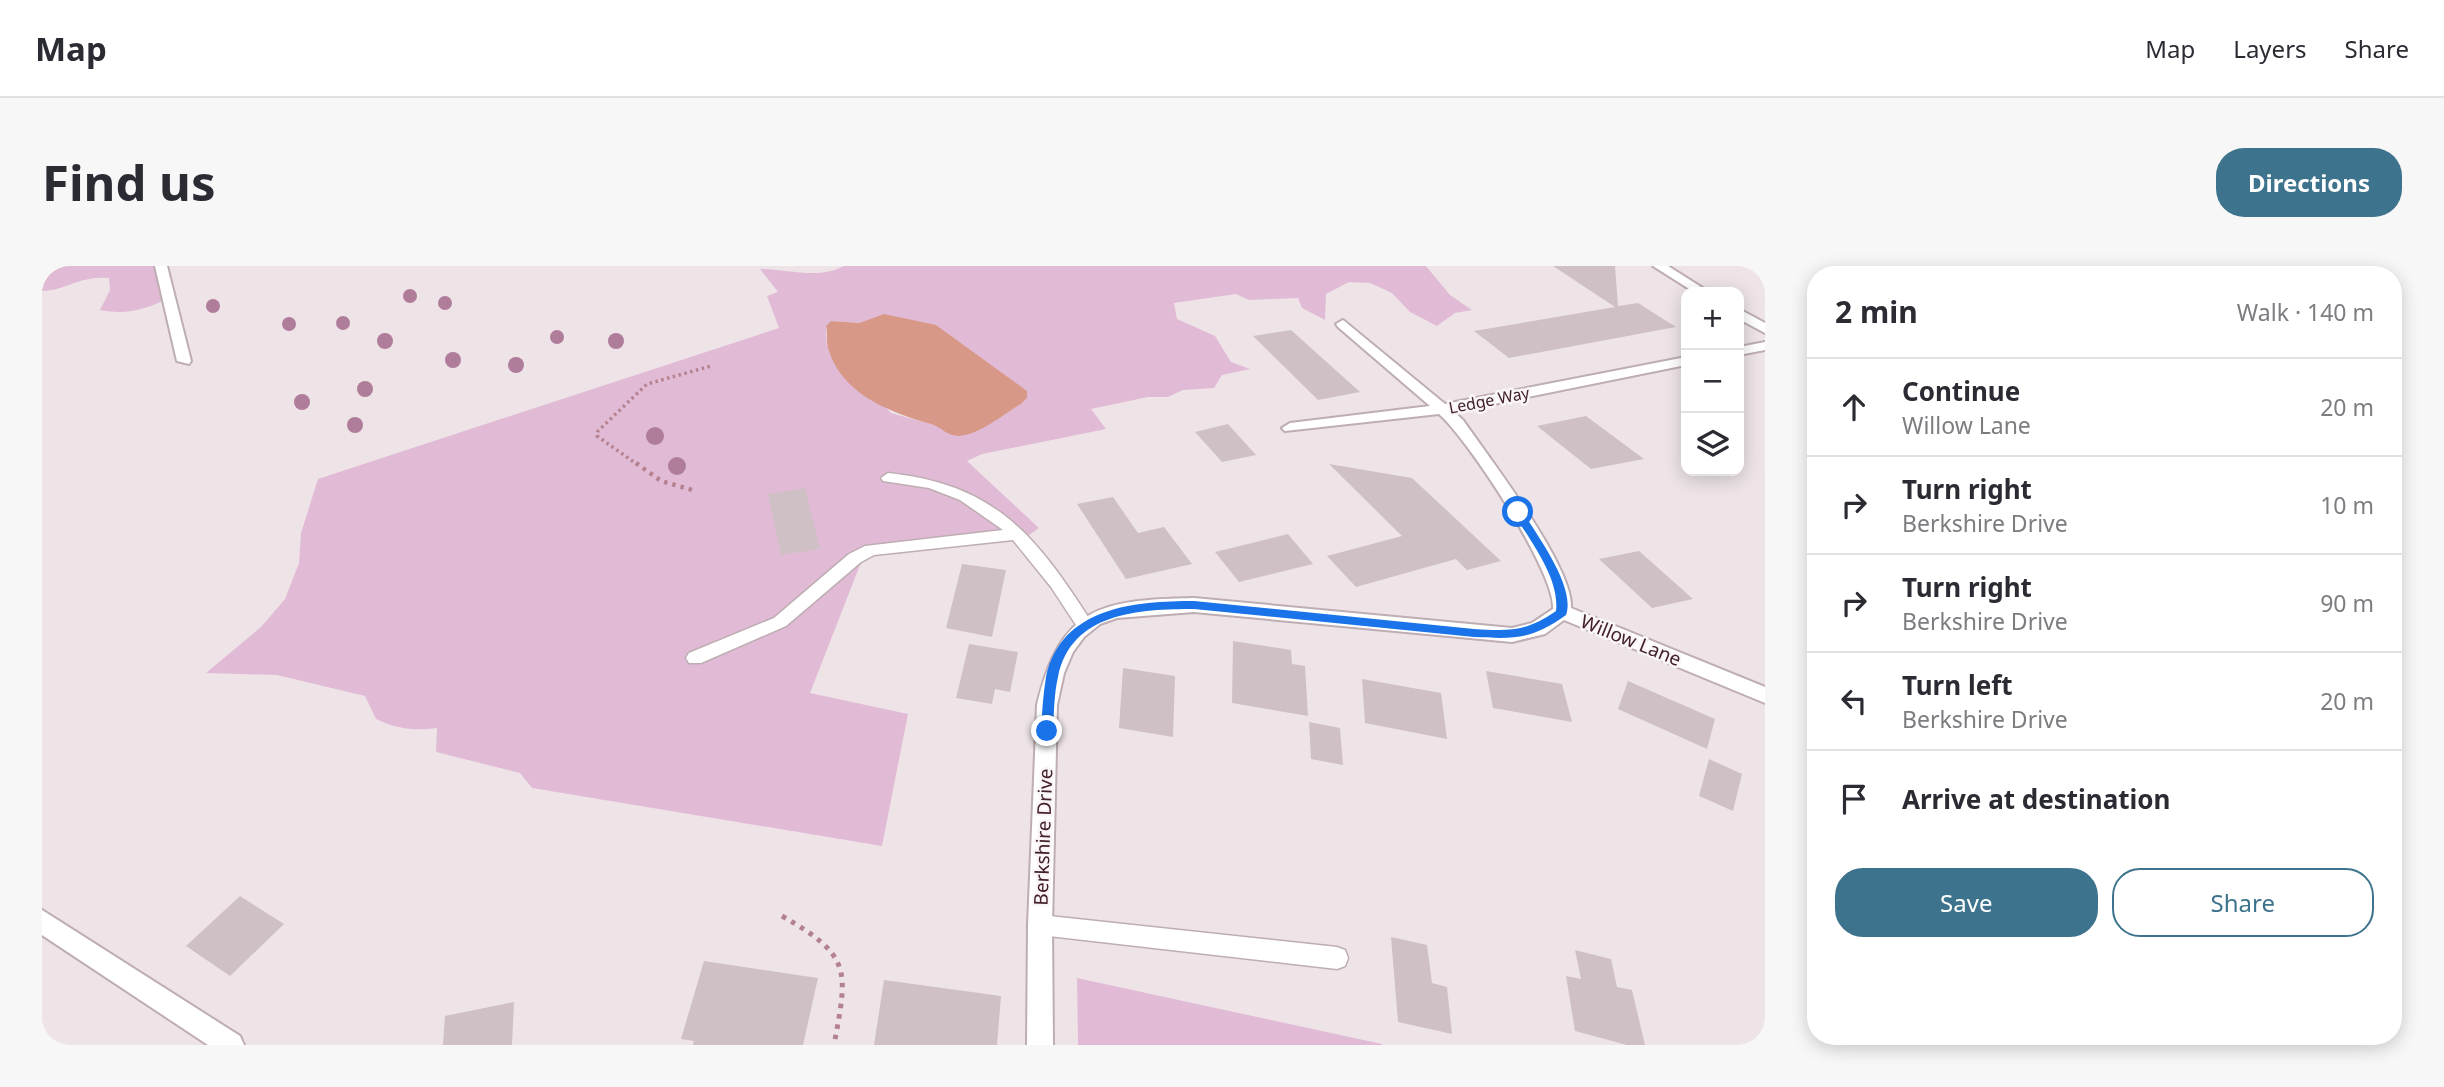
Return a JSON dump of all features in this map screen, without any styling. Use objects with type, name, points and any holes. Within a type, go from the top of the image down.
[{"type":"street","points":[[161,266],[184,361]]},
{"type":"street","points":[[1659,266],[1695,287]]},
{"type":"street","points":[[1744,316],[1765,329]]},
{"type":"street","points":[[1343,324],[1444,409]]},
{"type":"street","points":[[1743,350],[1765,345]]},
{"type":"street","name":"Ledge Way","points":[[1290,428],[1444,409],[1681,362]]},
{"type":"street","name":"Willow Lane","points":[[1444,409],[1518,512],[1558,582],[1563,597],[1562,612],[1765,695]]},
{"type":"street","name":"Berkshire Drive","points":[[1040,1045],[1040,925],[1047,705],[1052,676],[1061,651],[1084,624],[1120,610],[1154,605],[1194,605],[1512,635],[1538,629],[1562,612]]},
{"type":"street","points":[[42,920],[231,1045]]},
{"type":"lane","points":[[888,478],[944,487],[974,501],[1016,534],[1056,578],[1084,624]]},
{"type":"lane","points":[[695,658],[780,622],[855,558],[871,550],[1016,534]]},
{"type":"lane","points":[[1040,925],[1337,958]]},
{"type":"path","points":[[695,491],[662,481],[597,436],[648,384],[711,366]]},
{"type":"path","points":[[782,916],[828,943],[839,961],[844,987],[834,1045]]},
{"type":"shaded area","points":[[42,266],[161,266],[169,297],[136,310],[100,310],[110,290],[109,278],[89,279],[42,291]]},
{"type":"shaded area","points":[[844,266],[1426,266],[1450,295],[1472,310],[1455,313],[1437,326],[1410,312],[1392,293],[1370,283],[1349,282],[1326,294],[1325,320],[1302,308],[1298,298],[1249,300],[1236,294],[1174,303],[1177,319],[1215,336],[1231,362],[1250,369],[1222,375],[1214,388],[1183,390],[1168,397],[1148,397],[1091,409],[1106,429],[982,454],[967,461],[1039,528],[1022,540],[873,554],[860,565],[810,693],[908,714],[882,846],[532,788],[520,773],[436,752],[437,728],[406,728],[376,719],[365,696],[277,675],[206,673],[261,627],[285,599],[299,563],[301,533],[318,479],[779,328],[767,296],[778,292],[760,269],[813,273]],"holes":[[[880,316],[1027,398],[968,434],[891,413],[827,346],[826,327],[831,321],[859,323]]]},
{"type":"shaded area","points":[[884,314],[936,325],[1027,391],[1027,398],[983,428],[959,436],[899,414],[869,399],[844,378],[834,364],[828,348],[826,326],[831,321],[859,323]]},
{"type":"shaded area","points":[[1077,978],[1382,1044],[1382,1045],[1078,1045]]},
{"type":"building","points":[[1553,266],[1615,266],[1618,306],[1638,303],[1676,327],[1509,358],[1474,331],[1615,307]]},
{"type":"building","points":[[1291,330],[1360,392],[1318,400],[1253,336]]},
{"type":"building","points":[[1586,416],[1644,459],[1591,469],[1537,426]]},
{"type":"building","points":[[1228,424],[1256,455],[1222,462],[1195,432]]},
{"type":"building","points":[[1329,464],[1412,478],[1501,561],[1467,570],[1456,559],[1356,587],[1327,556],[1402,536]]},
{"type":"building","points":[[805,488],[820,549],[781,555],[768,494]]},
{"type":"building","points":[[1113,497],[1138,533],[1164,527],[1192,564],[1126,579],[1077,504]]},
{"type":"building","points":[[1288,534],[1313,564],[1239,582],[1215,552]]},
{"type":"building","points":[[1639,551],[1693,599],[1652,608],[1599,559]]},
{"type":"building","points":[[962,564],[1006,570],[992,637],[946,628]]},
{"type":"building","points":[[1233,641],[1291,650],[1292,664],[1305,666],[1308,716],[1232,703]]},
{"type":"building","points":[[969,644],[1018,652],[1010,692],[995,689],[992,704],[956,698]]},
{"type":"building","points":[[1123,668],[1175,676],[1173,737],[1119,728]]},
{"type":"building","points":[[1486,671],[1562,684],[1572,722],[1493,708]]},
{"type":"building","points":[[1362,679],[1441,693],[1447,739],[1365,723]]},
{"type":"building","points":[[1628,681],[1715,719],[1707,749],[1618,709]]},
{"type":"building","points":[[1309,722],[1340,728],[1343,765],[1311,759]]},
{"type":"building","points":[[1709,759],[1742,774],[1733,811],[1699,796]]},
{"type":"building","points":[[240,896],[284,924],[230,976],[186,946]]},
{"type":"building","points":[[1391,937],[1427,945],[1432,983],[1447,987],[1452,1034],[1398,1022]]},
{"type":"building","points":[[1575,950],[1611,959],[1617,987],[1632,990],[1645,1045],[1627,1045],[1575,1031],[1566,976],[1581,979]]},
{"type":"building","points":[[704,961],[818,978],[803,1045],[693,1045],[694,1041],[681,1039]]},
{"type":"building","points":[[884,980],[1001,996],[997,1045],[874,1045]]},
{"type":"building","points":[[514,1002],[512,1045],[443,1045],[445,1016]]},
{"type":"route","points":[[1047,731],[1047,705],[1052,676],[1061,651],[1084,624],[1101,615],[1120,610],[1154,605],[1194,605],[1474,633],[1512,635],[1538,629],[1552,622],[1562,612],[1563,597],[1558,582],[1518,512]]}]
